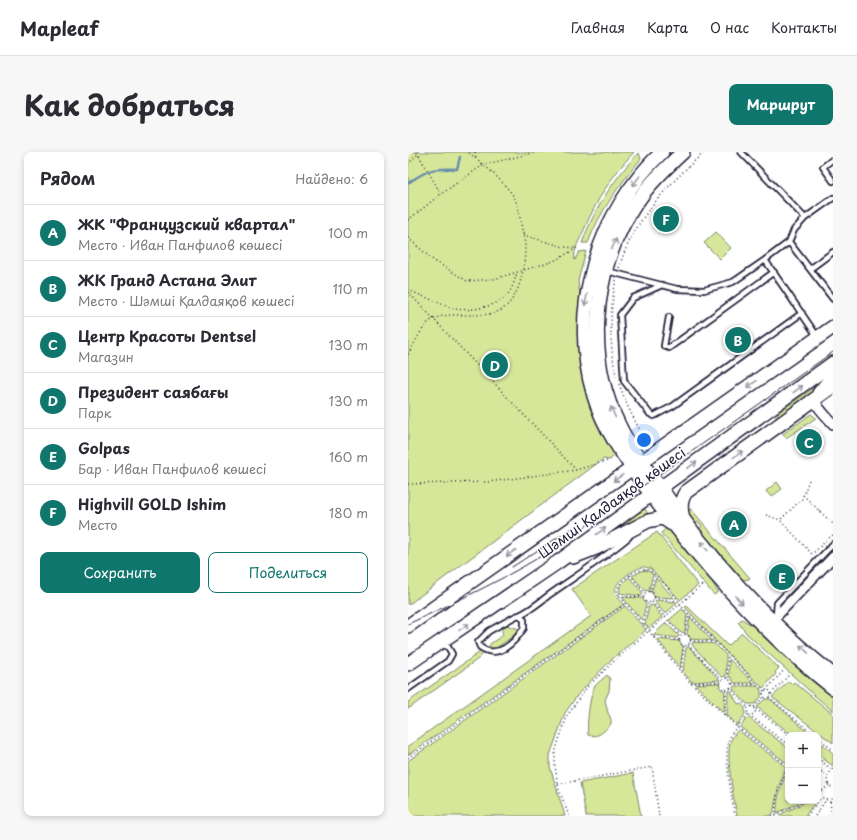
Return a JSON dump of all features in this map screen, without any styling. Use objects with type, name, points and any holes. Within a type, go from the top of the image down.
[{"type":"main road","points":[[662,152],[631,189],[613,217],[595,258],[585,306],[584,331],[585,350],[594,396],[609,432],[637,465],[681,524],[833,688]]},
{"type":"main road","points":[[637,465],[610,405],[602,380],[598,358],[599,302],[605,270],[618,235],[645,191],[682,152]]},
{"type":"main road","name":"Шәмші Қалдаяқов көшесі","points":[[408,626],[833,327]]},
{"type":"main road","name":"Шәмші Қалдаяқов көшесі","points":[[408,664],[558,562],[833,363]]},
{"type":"main road","points":[[681,524],[681,505],[683,496],[686,492],[833,386]]},
{"type":"main road","points":[[558,562],[596,548],[651,519],[663,518],[681,524]]},
{"type":"main road","points":[[771,622],[833,675]]},
{"type":"street","points":[[833,373],[816,394],[814,399],[816,406],[833,424]]},
{"type":"street","points":[[771,622],[833,557]]},
{"type":"lane","points":[[741,152],[805,218]]},
{"type":"lane","points":[[833,159],[823,167],[833,181]]},
{"type":"lane","points":[[605,270],[677,289],[704,290],[733,282],[789,242],[794,230],[805,218],[833,198]]},
{"type":"lane","points":[[789,242],[833,299]]},
{"type":"lane","points":[[810,269],[833,252]]},
{"type":"lane","points":[[765,260],[818,338]]},
{"type":"lane","points":[[669,317],[664,346],[666,348],[669,348],[774,272]]},
{"type":"lane","points":[[662,285],[633,298],[620,315],[624,381],[650,414],[654,416],[673,406],[802,313]]},
{"type":"lane","points":[[520,615],[524,620],[524,628],[512,642],[501,650],[492,653],[480,647],[478,642],[488,631],[520,615],[614,549],[631,535],[638,526]]},
{"type":"lane","points":[[771,622],[778,602],[833,544]]},
{"type":"lane","points":[[408,689],[448,661],[452,654],[448,647],[443,645],[442,642]]},
{"type":"path","points":[[408,354],[426,325],[432,320],[450,315],[468,316],[493,314],[502,309],[511,302],[519,286],[524,270],[525,246],[517,204],[512,194],[468,152]]},
{"type":"path","points":[[475,152],[476,159]]},
{"type":"path","points":[[408,220],[483,165],[537,152]]},
{"type":"path","points":[[648,446],[619,387],[615,372],[612,350],[611,313],[618,274],[623,256],[645,214],[667,187],[704,152]]},
{"type":"path","points":[[408,164],[418,153],[442,194]]},
{"type":"path","points":[[408,238],[433,260],[467,281],[494,279],[554,261],[577,248],[564,247],[523,235]]},
{"type":"path","points":[[408,291],[454,309],[462,310],[478,308],[503,299],[508,294],[517,272]]},
{"type":"path","points":[[408,291],[432,320],[576,470]]},
{"type":"path","points":[[408,484],[488,482],[576,470],[610,460]]},
{"type":"path","points":[[780,520],[802,499],[809,480]]},
{"type":"path","points":[[803,495],[833,524]]},
{"type":"path","points":[[766,515],[780,520],[812,554],[833,535]]},
{"type":"path","points":[[764,691],[680,605],[649,570],[639,570],[618,585],[617,593],[619,596],[691,683],[737,727],[785,764]]},
{"type":"path","points":[[630,575],[645,593]]},
{"type":"path","points":[[650,592],[655,575]]},
{"type":"path","points":[[569,816],[558,784],[554,766],[555,752],[567,716],[587,687],[614,660],[702,585]]},
{"type":"path","points":[[645,593],[650,592]]},
{"type":"path","points":[[650,592],[653,594],[654,598]]},
{"type":"path","points":[[643,597],[645,593]]},
{"type":"path","points":[[619,596],[643,597]]},
{"type":"path","points":[[643,597],[644,601],[648,603]]},
{"type":"path","points":[[654,598],[678,601]]},
{"type":"path","points":[[648,603],[652,602],[654,598]]},
{"type":"path","points":[[652,602],[681,636]]},
{"type":"path","points":[[643,624],[648,603]]},
{"type":"path","points":[[408,758],[626,604]]},
{"type":"path","points":[[685,635],[689,614]]},
{"type":"path","points":[[679,640],[681,636],[685,635],[689,636],[690,640]]},
{"type":"path","points":[[654,638],[679,640]]},
{"type":"path","points":[[679,640],[684,646]]},
{"type":"path","points":[[690,640],[716,642]]},
{"type":"path","points":[[688,645],[690,640]]},
{"type":"path","points":[[684,646],[688,645]]},
{"type":"path","points":[[688,645],[722,680]]},
{"type":"path","points":[[681,672],[684,646]]},
{"type":"path","points":[[728,654],[727,678],[732,684]]},
{"type":"path","points":[[764,691],[784,670]]},
{"type":"path","points":[[770,694],[789,675]]},
{"type":"path","points":[[727,678],[722,680],[722,688],[730,688],[732,684]]},
{"type":"path","points":[[691,683],[721,682]]},
{"type":"path","points":[[732,684],[757,685]]},
{"type":"path","points":[[730,688],[748,708],[748,714],[732,734],[727,745],[730,783],[735,816]]},
{"type":"path","points":[[725,716],[726,689]]},
{"type":"path","points":[[766,690],[769,691],[770,697]]},
{"type":"path","points":[[752,715],[755,713],[755,708],[764,697],[764,691]]},
{"type":"path","points":[[764,697],[770,697],[811,732]]},
{"type":"path","points":[[748,708],[751,706],[755,708],[785,732]]},
{"type":"path","points":[[748,714],[752,715],[785,742]]},
{"type":"path","points":[[821,740],[833,750]]},
{"type":"path","points":[[821,761],[832,770],[827,776]]},
{"type":"path","points":[[558,784],[652,767],[659,816]]},
{"type":"path","points":[[775,815],[778,795],[787,768]]},
{"type":"path","points":[[821,771],[827,776],[829,785],[833,789]]},
{"type":"path","points":[[822,791],[829,785]]},
{"type":"path","points":[[821,797],[830,802]]},
{"type":"path","points":[[832,816],[830,802],[833,798]]},
{"type":"path","points":[[815,816],[826,800]]},
{"type":"path","points":[[772,816],[799,804]]},
{"type":"path","points":[[807,816],[816,804]]},
{"type":"green space","points":[[408,152],[634,152],[611,180],[599,199],[578,242],[575,256],[575,260],[579,252],[586,251],[578,281],[580,296],[580,348],[616,453],[610,460],[603,459],[408,605]]},
{"type":"green space","points":[[639,153],[641,159],[604,209],[588,243],[582,243],[590,223],[606,194],[626,167]]},
{"type":"green space","points":[[716,232],[731,248],[720,259],[704,243]]},
{"type":"green space","points":[[825,380],[803,403],[778,422],[775,417],[780,411]]},
{"type":"green space","points":[[811,414],[816,418],[786,438],[783,434]]},
{"type":"green space","points":[[777,482],[782,489],[771,497],[766,491]]},
{"type":"green space","points":[[645,509],[649,515],[584,547]]},
{"type":"green space","points":[[691,509],[750,578],[749,579],[743,580],[699,529],[702,526],[698,522],[695,524],[686,513]]},
{"type":"green space","points":[[669,526],[706,571],[718,592],[714,595],[661,533]]},
{"type":"green space","points":[[657,532],[698,585],[680,600],[650,569],[645,567],[636,569],[622,579],[616,587],[616,595],[624,604],[408,755],[408,746],[591,616],[572,589]]},
{"type":"green space","points":[[644,570],[653,574],[649,590],[646,591],[632,576]]},
{"type":"green space","points":[[629,577],[643,593],[641,596],[619,593],[620,586]]},
{"type":"green space","points":[[656,578],[674,598],[655,597],[651,592]]},
{"type":"green space","points":[[622,597],[642,598],[646,604],[642,620]]},
{"type":"green space","points":[[656,600],[677,603],[665,614],[655,602]]},
{"type":"green space","points":[[653,605],[662,617],[649,628],[645,624],[649,606]]},
{"type":"green space","points":[[625,606],[646,630],[612,659],[579,693],[565,713],[550,755],[550,767],[565,816],[408,816],[408,761]]},
{"type":"green space","points":[[687,606],[728,646],[742,633],[779,668],[775,672],[776,674],[763,688],[724,650],[685,607]]},
{"type":"green space","points":[[682,609],[687,614],[685,632],[681,633],[669,620]]},
{"type":"green space","points":[[690,617],[712,641],[691,639],[687,634]]},
{"type":"green space","points":[[742,619],[763,632],[833,696],[833,711],[747,634],[738,622]]},
{"type":"green space","points":[[666,623],[679,636],[677,638],[653,635]]},
{"type":"green space","points":[[506,625],[519,629],[516,634],[495,649],[490,649],[490,644],[503,635],[502,629]]},
{"type":"green space","points":[[657,639],[679,641],[683,647],[680,668]]},
{"type":"green space","points":[[693,642],[715,644],[726,655],[726,676],[722,677],[692,645]]},
{"type":"green space","points":[[689,647],[720,680],[692,682],[683,672],[686,648]]},
{"type":"green space","points":[[482,652],[482,655],[478,659],[408,709],[408,702]]},
{"type":"green space","points":[[729,659],[754,683],[734,683],[731,677],[729,677]]},
{"type":"green space","points":[[607,675],[610,679],[609,691],[605,700],[611,719],[611,724],[598,735],[588,735],[589,710],[593,690],[595,686]]},
{"type":"green space","points":[[789,681],[792,684],[794,682],[833,714],[833,743],[821,734],[821,732],[818,732],[772,697]]},
{"type":"green space","points":[[719,683],[720,688],[725,692],[724,713],[696,685]]},
{"type":"green space","points":[[734,686],[757,686],[761,690],[761,697],[755,704],[747,704],[733,689]]},
{"type":"green space","points":[[730,690],[738,704],[740,703],[745,708],[745,714],[737,725],[727,715],[728,692]]},
{"type":"green space","points":[[765,699],[770,699],[808,732],[788,732],[757,707]]},
{"type":"green space","points":[[748,717],[785,746],[785,762],[740,727]]},
{"type":"green space","points":[[738,730],[785,766],[778,789],[773,814],[769,816],[737,816],[729,758],[731,739]]},
{"type":"green space","points":[[821,743],[833,753],[833,766],[821,757]]},
{"type":"green space","points":[[633,773],[641,816],[586,816],[580,783]]},
{"type":"green space","points":[[785,778],[785,804],[796,804],[777,813],[777,802]]},
{"type":"green space","points":[[802,804],[814,804],[805,816],[779,815]]},
{"type":"waterway","points":[[408,183],[431,170],[457,169],[460,157]]},
{"type":"tram line","points":[[408,624],[466,597],[559,545],[833,352]]},
{"type":"tram line","points":[[512,567],[574,527]]},
{"type":"place","name":"Highvill GOLD Ishim","points":[[666,219]]},
{"type":"place","name":"ЖК Гранд Астана Элит","points":[[738,340]]},
{"type":"place","name":"Президент саябағы","points":[[495,365]]},
{"type":"place","name":"Центр Красоты Dentsel","points":[[809,442]]},
{"type":"place","name":"ЖК \"Французский квартал\"","points":[[734,524]]},
{"type":"place","name":"Golpas","points":[[782,577]]}]
